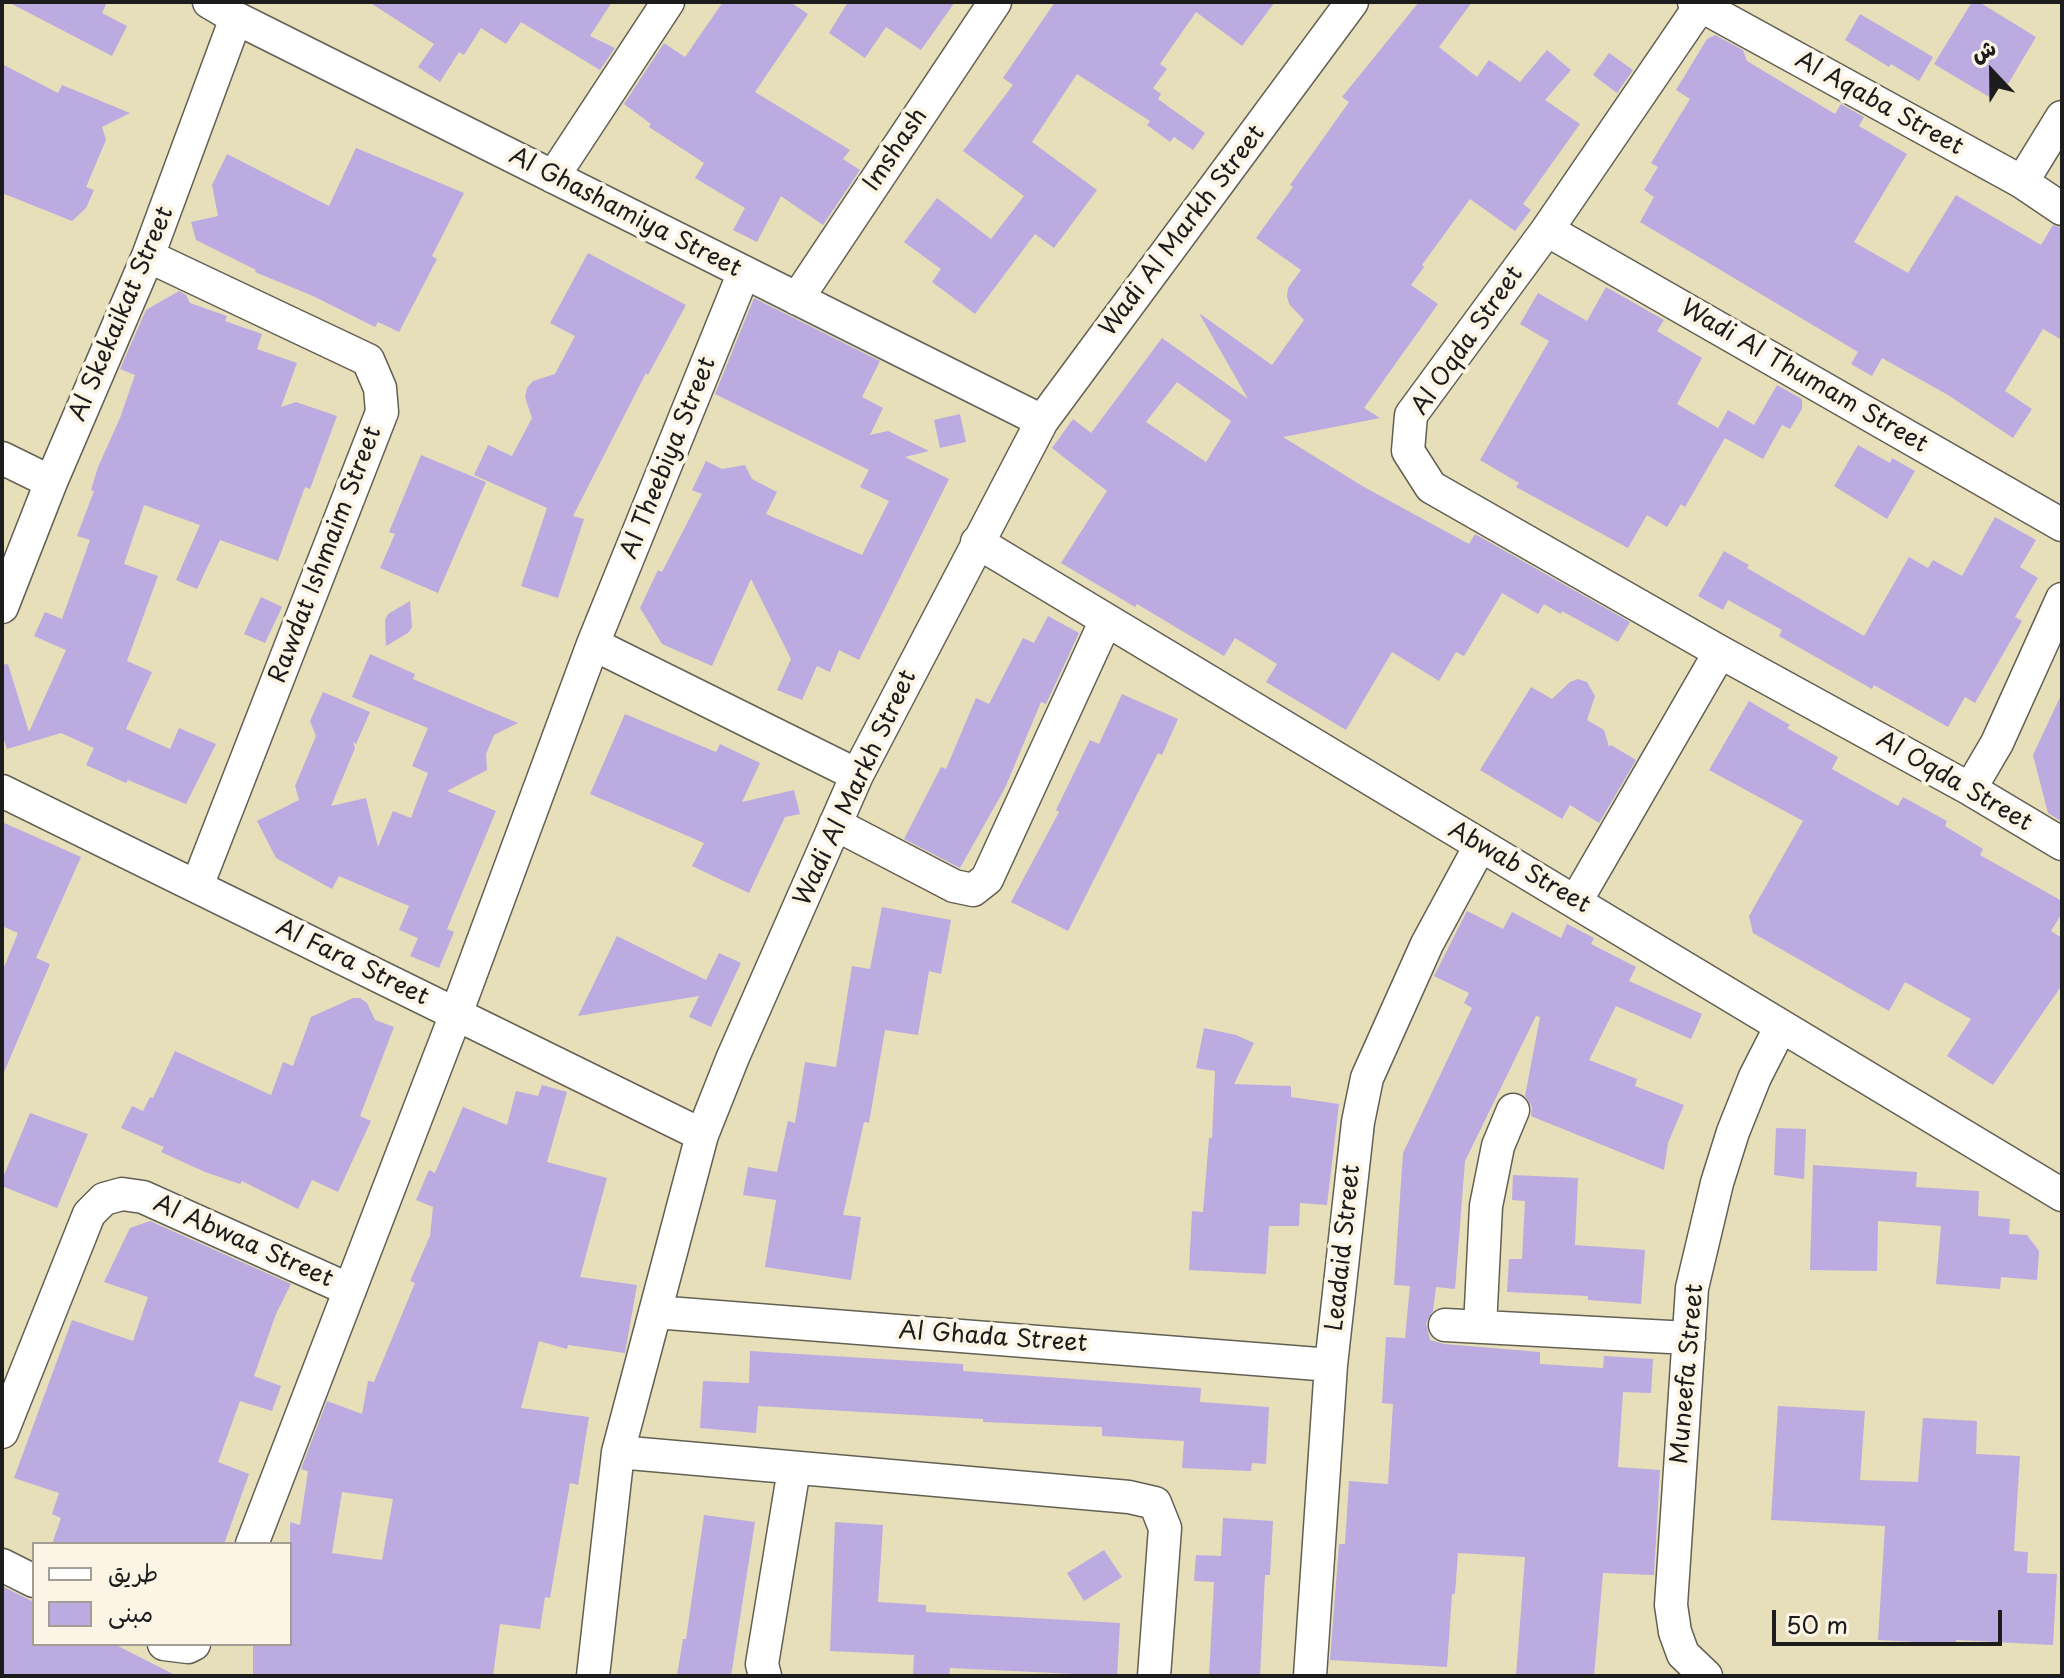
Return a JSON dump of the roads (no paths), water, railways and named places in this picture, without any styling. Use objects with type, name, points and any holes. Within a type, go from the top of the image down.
[{"type":"street","points":[[553,177],[668,2]]},
{"type":"street","name":"Imshash","points":[[797,299],[995,2]]},
{"type":"street","name":"Wadi Al Markh Street","points":[[593,1676],[618,1452],[702,1135],[857,775],[1042,421],[1352,2]]},
{"type":"street","name":"Al Aqaba Street","points":[[1697,4],[2022,182],[2062,209]]},
{"type":"street","name":"Al Oqda Street","points":[[1697,4],[1547,230],[1411,415],[1408,451],[1431,487],[1720,652],[1970,789],[2062,844]]},
{"type":"street","name":"Al Ghashamiya Street","points":[[223,10],[1042,421]]},
{"type":"street","name":"Al Skekaikat Street","points":[[2,607],[51,482],[148,256],[223,10]]},
{"type":"street","points":[[2022,182],[2062,117]]},
{"type":"street","name":"Wadi Al Thumam Street","points":[[1547,230],[2062,525]]},
{"type":"street","name":"Rawdat Ishmaim Street","points":[[148,256],[368,360],[380,388],[382,412],[197,886]]},
{"type":"street","name":"Al Theebiya Street","points":[[456,1014],[593,644],[744,272]]},
{"type":"street","points":[[2,458],[51,482]]},
{"type":"street","name":"Abwab Street","points":[[977,542],[2062,1195]]},
{"type":"street","points":[[1970,789],[1992,753],[2062,599]]},
{"type":"street","points":[[835,824],[954,886],[973,890],[987,879],[1106,620]]},
{"type":"street","points":[[593,644],[857,775]]},
{"type":"street","points":[[1576,901],[1720,652]]},
{"type":"street","name":"Al Fara Street","points":[[2,791],[702,1135]]},
{"type":"street","name":"Leadaid Street","points":[[1310,1676],[1331,1365],[1358,1122],[1367,1078],[1427,944],[1480,846]]},
{"type":"street","name":"Al Abwaa Street","points":[[253,1542],[456,1014]]},
{"type":"street","name":"Muneefa Street","points":[[1706,1676],[1683,1654],[1675,1632],[1671,1605],[1692,1288],[1717,1183],[1733,1132],[1755,1077],[1781,1026]]},
{"type":"street","points":[[1480,1327],[1489,1190],[1498,1146],[1513,1110]]},
{"type":"street","name":"Al Abwaa Street","points":[[2,1432],[89,1214],[104,1199],[122,1194],[143,1197],[350,1290]]},
{"type":"street","name":"Al Ghada Street","points":[[655,1312],[1331,1365]]},
{"type":"street","points":[[1445,1325],[1689,1338]]},
{"type":"street","points":[[618,1452],[1129,1497],[1155,1503],[1165,1528],[1154,1676]]},
{"type":"street","points":[[765,1676],[762,1664],[794,1469]]},
{"type":"street","points":[[2,1565],[32,1580]]}]
